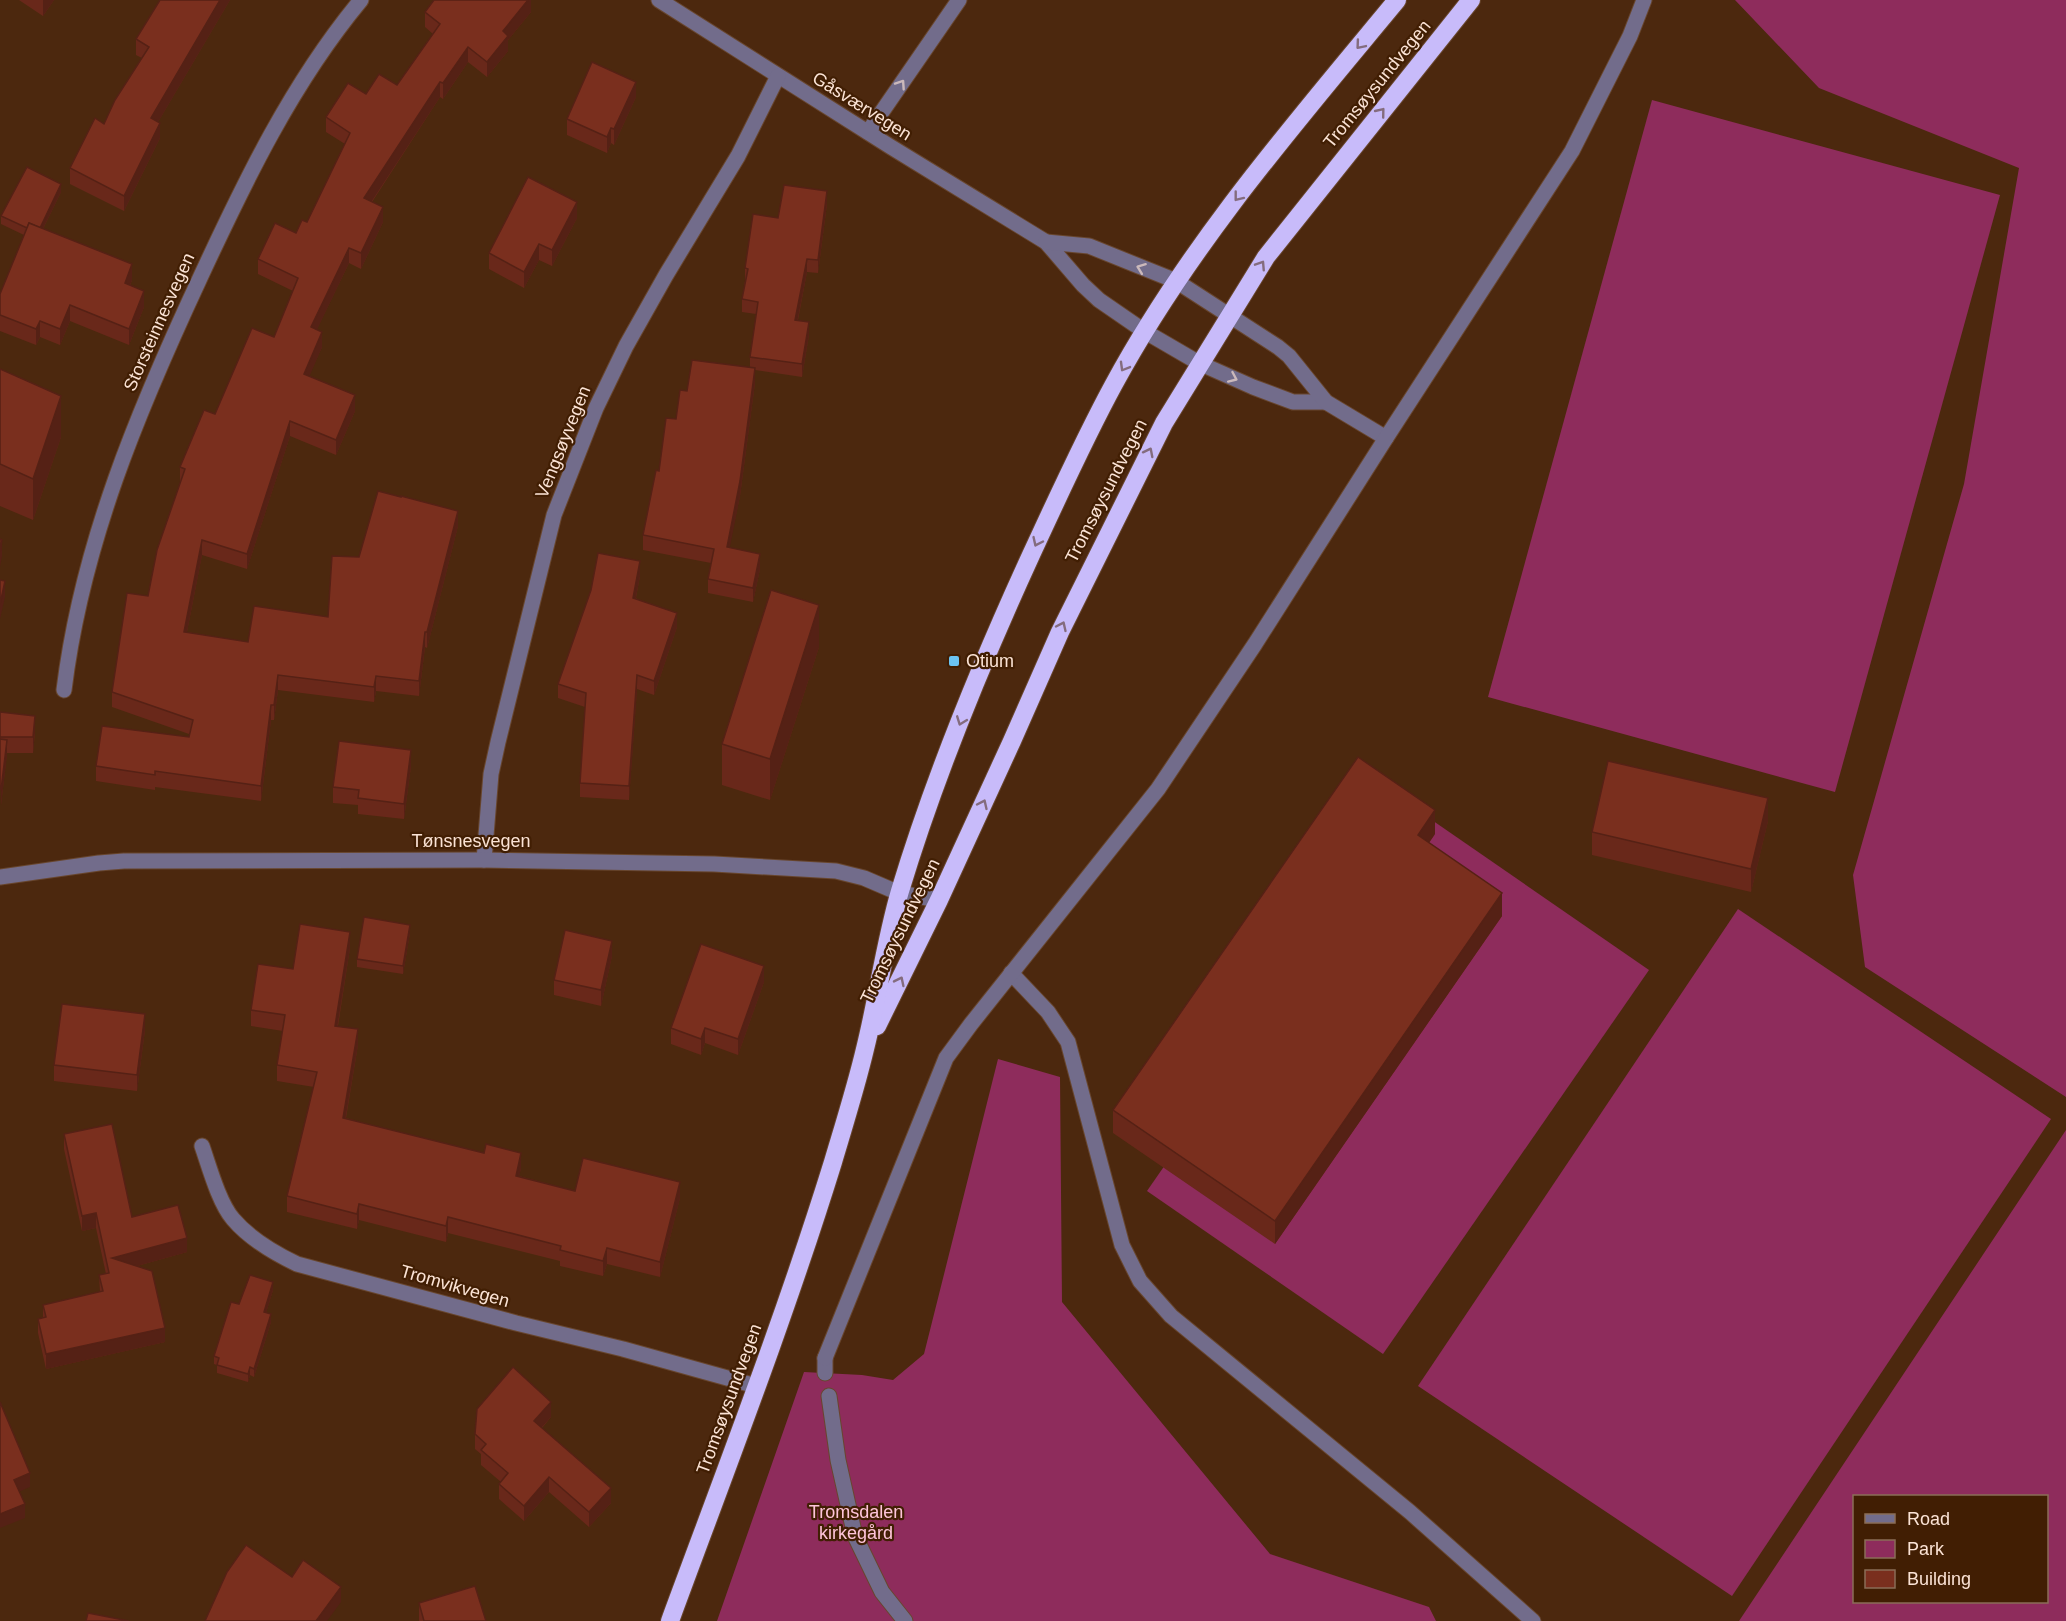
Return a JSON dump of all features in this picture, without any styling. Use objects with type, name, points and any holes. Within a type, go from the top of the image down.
[{"type":"highway","name":"Tromsøysundvegen","points":[[670,1621],[806,1247],[865,1052],[899,893],[937,783],[986,655],[1082,448],[1112,387],[1144,331],[1176,281],[1219,222],[1314,100],[1397,0]]},
{"type":"highway","name":"Tromsøysundvegen","points":[[865,1052],[939,900],[1060,632],[1164,423],[1266,257],[1471,0]]},
{"type":"street","name":"Storsteinnesvegen","points":[[64,690],[74,620],[104,511],[124,452],[169,345],[270,134],[304,79],[361,0]]},
{"type":"street","name":"Gåsværvegen","points":[[659,0],[1046,242],[1099,300],[1144,331],[1199,363],[1253,387],[1293,402],[1326,402]]},
{"type":"street","points":[[868,132],[959,0]]},
{"type":"street","points":[[825,1365],[946,1059],[1011,973],[1158,789],[1256,644],[1572,151],[1625,47],[1644,0]]},
{"type":"street","name":"Vengsøyvegen","points":[[484,860],[491,774],[498,742],[546,544],[575,460],[626,346],[738,156],[778,76]]},
{"type":"street","name":"Gåsværvegen","points":[[1046,242],[1089,246],[1176,281],[1229,314],[1289,356],[1326,402]]},
{"type":"street","points":[[1326,402],[1386,438]]},
{"type":"street","name":"Tønsnesvegen","points":[[0,877],[124,861],[484,860],[714,864],[836,871],[864,878],[899,893],[939,900]]},
{"type":"street","points":[[1011,973],[1048,1012],[1068,1041],[1122,1245],[1140,1281],[1171,1316],[1410,1512],[1533,1621]]},
{"type":"street","name":"Tromvikvegen","points":[[202,1146],[220,1194],[232,1218],[265,1247],[297,1264],[516,1323],[623,1348],[756,1386]]},
{"type":"street","points":[[829,1395],[838,1460],[855,1536],[882,1592],[905,1621]]},
{"type":"green space","points":[[1735,0],[2066,0],[2066,1097],[1865,967],[1853,875],[1964,484],[2019,168],[1819,88]]},
{"type":"green space","points":[[1652,100],[2000,195],[1835,792],[1488,697]]},
{"type":"green space","points":[[1413,807],[1649,970],[1383,1354],[1147,1191]]},
{"type":"green space","points":[[1738,909],[2051,1119],[1732,1596],[1418,1386]]},
{"type":"green space","name":"Tromsdalen kirkegård","points":[[998,1059],[1060,1077],[1062,1302],[1270,1554],[1429,1607],[1436,1621],[717,1621],[804,1372],[862,1375],[893,1380],[924,1354]]},
{"type":"green space","points":[[2066,1130],[2066,1621],[1739,1621]]},
{"type":"building","points":[[160,0],[220,0],[151,118],[160,123],[124,196],[70,168],[95,118],[104,124],[115,100],[149,47],[136,39]]},
{"type":"building","points":[[434,0],[528,0],[503,31],[508,36],[487,62],[468,47],[443,83],[440,82],[364,198],[383,207],[361,253],[349,248],[311,327],[322,332],[304,374],[355,395],[336,440],[290,421],[247,554],[202,540],[184,632],[248,642],[254,606],[328,617],[332,556],[359,557],[378,491],[458,511],[427,632],[425,632],[419,681],[376,676],[374,687],[278,675],[274,705],[271,705],[261,786],[155,771],[155,775],[96,766],[102,726],[189,737],[193,720],[112,692],[127,593],[148,596],[157,550],[185,469],[180,467],[204,410],[215,414],[252,328],[274,337],[298,278],[258,259],[275,223],[296,233],[302,220],[307,222],[350,133],[326,117],[348,83],[366,94],[379,74],[397,85],[440,24],[425,12]]},
{"type":"building","points":[[592,62],[636,82],[614,129],[611,128],[607,137],[567,119]]},
{"type":"building","points":[[27,167],[61,184],[40,228],[29,223],[27,228],[1,216]]},
{"type":"building","points":[[528,177],[577,202],[552,250],[539,244],[524,272],[489,253]]},
{"type":"building","points":[[784,185],[827,191],[818,260],[807,259],[795,320],[809,322],[802,364],[750,357],[758,302],[742,299],[748,269],[745,268],[753,214],[778,218]]},
{"type":"building","points":[[29,223],[132,264],[125,283],[144,291],[129,329],[70,305],[60,329],[40,321],[36,329],[0,315],[0,294]]},
{"type":"building","points":[[692,360],[755,368],[740,481],[727,547],[760,554],[753,588],[708,579],[714,549],[643,535],[656,470],[659,471],[666,418],[676,419],[680,390],[687,391]]},
{"type":"building","points":[[0,369],[61,396],[33,479],[0,464]]},
{"type":"building","points":[[598,553],[640,561],[633,598],[677,613],[654,681],[637,675],[629,786],[580,783],[586,693],[558,684],[591,590]]},
{"type":"building","points":[[0,580],[5,581],[0,604]]},
{"type":"building","points":[[771,590],[819,605],[770,759],[722,744]]},
{"type":"building","points":[[0,712],[35,716],[33,737],[0,737]]},
{"type":"building","points":[[0,739],[7,740],[1,790],[0,789]]},
{"type":"building","points":[[339,741],[411,750],[404,804],[358,798],[359,790],[333,787]]},
{"type":"building","points":[[1358,757],[1435,810],[1418,835],[1502,893],[1275,1221],[1113,1110]]},
{"type":"building","points":[[1608,761],[1768,798],[1751,869],[1592,832]]},
{"type":"building","points":[[364,917],[410,925],[403,966],[357,959]]},
{"type":"building","points":[[300,924],[350,932],[335,1026],[358,1029],[343,1118],[484,1153],[486,1144],[521,1153],[516,1176],[575,1191],[583,1158],[680,1182],[660,1262],[607,1248],[603,1261],[560,1250],[561,1246],[448,1217],[446,1226],[359,1204],[357,1214],[287,1196],[317,1072],[277,1065],[285,1015],[251,1010],[258,964],[293,969]]},
{"type":"building","points":[[565,930],[612,941],[601,990],[554,980]]},
{"type":"building","points":[[701,944],[764,966],[738,1039],[705,1028],[701,1039],[671,1028]]},
{"type":"building","points":[[62,1004],[145,1014],[137,1075],[54,1065]]},
{"type":"building","points":[[112,1124],[132,1217],[178,1205],[187,1238],[112,1258],[152,1271],[165,1328],[46,1354],[38,1319],[46,1317],[43,1305],[103,1291],[99,1275],[109,1273],[96,1213],[82,1216],[64,1134]]},
{"type":"building","points":[[250,1275],[273,1282],[264,1312],[271,1314],[254,1369],[250,1367],[248,1374],[217,1365],[219,1358],[214,1356],[231,1302],[239,1304]]},
{"type":"building","points":[[513,1367],[551,1402],[534,1421],[611,1488],[589,1512],[549,1477],[524,1506],[499,1484],[508,1473],[481,1450],[486,1444],[475,1434],[477,1409]]},
{"type":"building","points":[[0,1402],[30,1473],[14,1480],[25,1504],[0,1514]]},
{"type":"building","points":[[246,1545],[292,1577],[303,1560],[341,1587],[316,1621],[205,1621],[227,1572]]},
{"type":"building","points":[[475,1586],[486,1621],[424,1621],[419,1603]]},
{"type":"building","points":[[88,1613],[129,1621],[86,1621]]},
{"type":"place","name":"Otium","points":[[954,661]]}]
